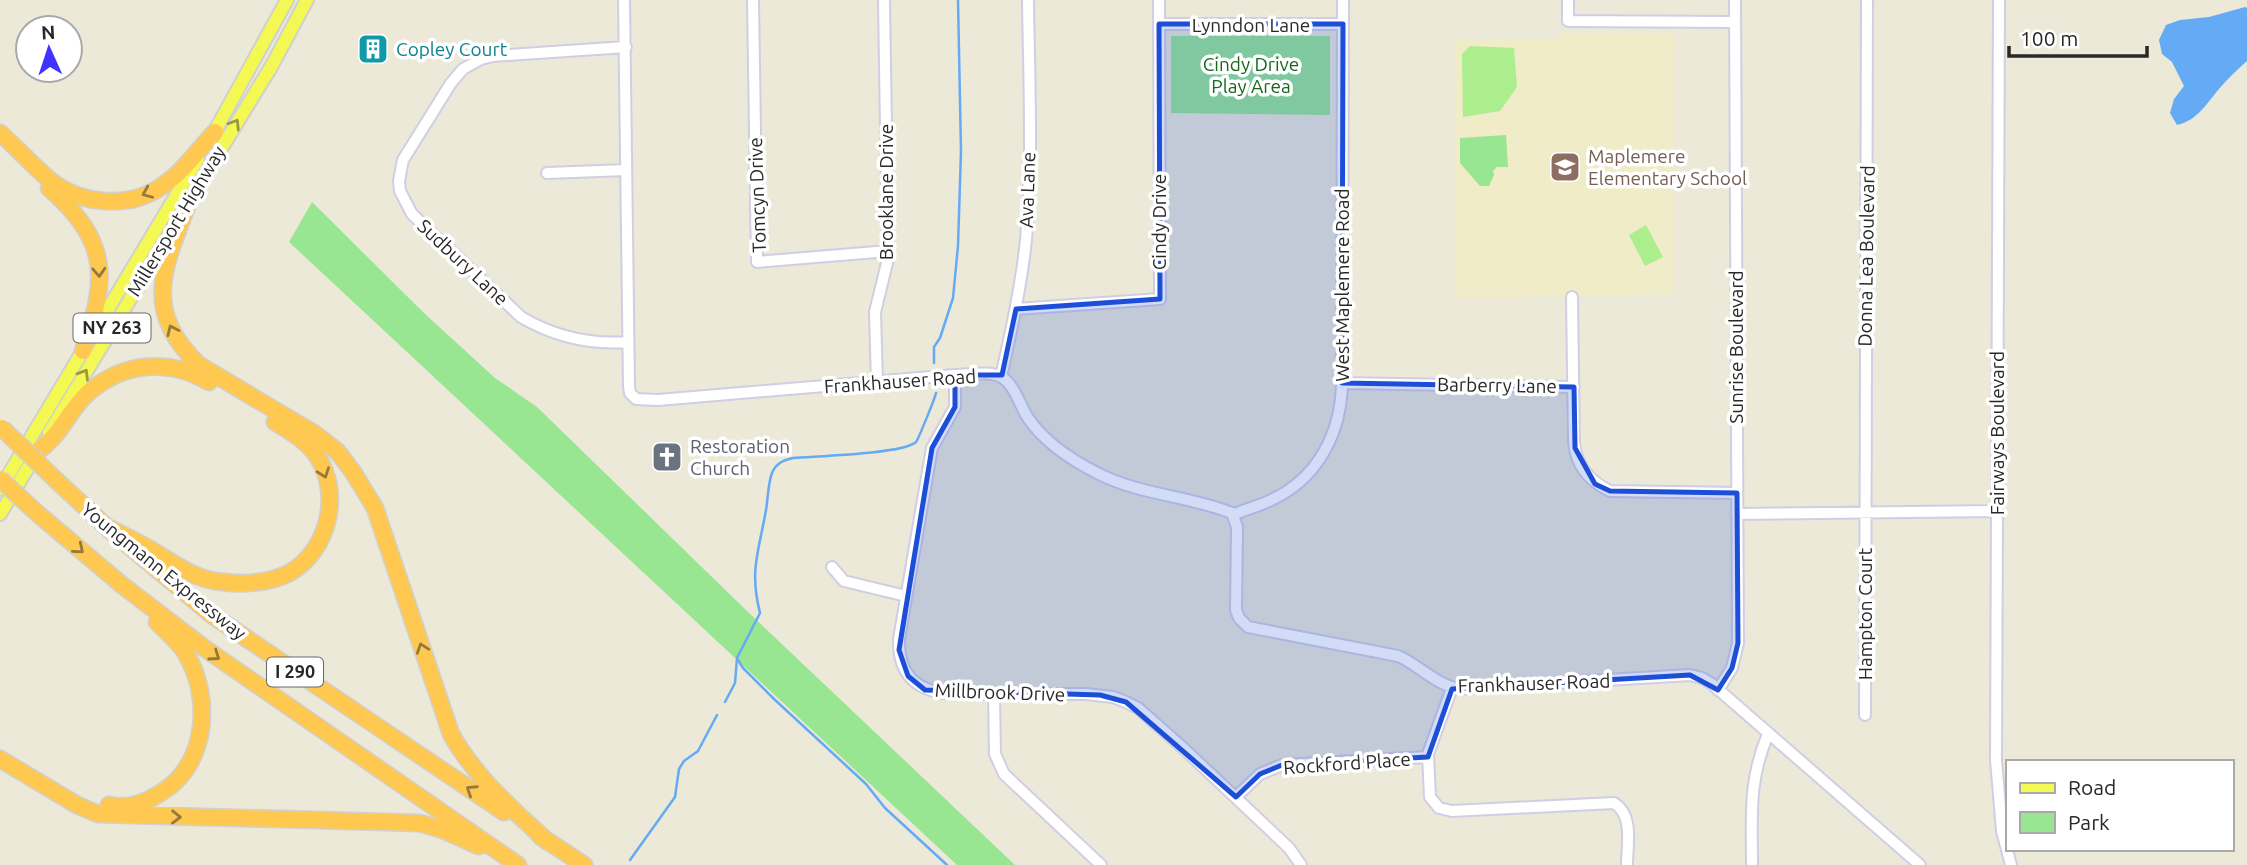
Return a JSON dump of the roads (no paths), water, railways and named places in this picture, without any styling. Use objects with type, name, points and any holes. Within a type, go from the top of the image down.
[{"type":"highway","points":[[0,132],[52,181],[79,195],[113,202],[146,195],[161,187],[177,174],[215,132]]},
{"type":"highway","points":[[0,145],[72,209],[99,258],[99,295],[95,317],[83,351]]},
{"type":"highway","points":[[188,204],[162,278],[164,310],[172,334],[199,365],[315,434],[337,451],[353,472],[375,508],[451,734],[462,753],[496,794],[548,842]]},
{"type":"highway","points":[[36,453],[58,433],[71,411],[88,392],[107,379],[130,369],[153,365],[174,367],[195,373],[307,444],[318,456],[330,491],[330,509],[324,532],[311,553],[289,573],[259,582],[216,581],[201,577],[105,526]]},
{"type":"highway","name":"Youngmann Expressway","points":[[1,427],[105,526],[212,615],[584,865]]},
{"type":"highway","name":"Youngmann Expressway","points":[[0,479],[122,585],[207,650],[513,862]]},
{"type":"highway","points":[[0,748],[82,797],[114,807],[124,807],[153,798],[177,782],[194,756],[203,721],[197,682],[186,654],[122,585]]},
{"type":"highway","points":[[0,759],[77,805],[98,814],[420,823],[443,830],[513,862]]},
{"type":"main road","name":"Millersport Highway","points":[[0,489],[215,132],[287,0]]},
{"type":"main road","name":"Millersport Highway","points":[[0,514],[271,67],[307,0]]},
{"type":"street","name":"Frankhauser Road","points":[[624,0],[629,390],[634,397],[642,401],[955,375],[1001,377],[1009,384],[1036,429],[1082,464],[1133,487],[1233,514],[1237,527],[1236,610],[1245,624],[1255,629],[1398,656],[1452,688],[1466,690],[1690,675],[1704,679],[1920,865]]},
{"type":"street","name":"Tomcyn Drive","points":[[753,0],[757,262],[888,251]]},
{"type":"street","name":"Brooklane Drive","points":[[877,383],[875,312],[888,251],[884,0]]},
{"type":"street","name":"Ava Lane","points":[[1001,377],[1016,309],[1026,227],[1028,0]]},
{"type":"street","name":"Cindy Drive","points":[[1016,309],[1160,299],[1159,0]]},
{"type":"street","name":"West Maplemere Road","points":[[1233,514],[1283,494],[1307,476],[1327,449],[1339,417],[1342,383],[1343,0]]},
{"type":"street","points":[[1568,0],[1568,21],[1735,22]]},
{"type":"street","name":"Sunrise Boulevard","points":[[1718,690],[1732,668],[1738,642],[1735,0]]},
{"type":"street","name":"Donna Lea Boulevard","points":[[1865,512],[1867,0]]},
{"type":"street","name":"Fairways Boulevard","points":[[1999,0],[1996,760],[2002,831],[2006,846]]},
{"type":"street","name":"Lynndon Lane","points":[[1159,24],[1343,24]]},
{"type":"street","name":"Sudbury Lane","points":[[626,47],[493,56],[471,63],[451,83],[403,160],[399,181],[404,201],[412,214],[521,317],[544,330],[569,338],[590,342],[628,342]]},
{"type":"street","points":[[547,173],[626,170]]},
{"type":"street","points":[[1572,297],[1574,387]]},
{"type":"street","name":"Millbrook Drive","points":[[955,375],[955,407],[932,448],[906,596],[899,650],[908,676],[925,690],[934,692],[1100,695],[1126,702],[1138,708],[1236,797],[1289,848],[1301,865]]},
{"type":"street","name":"Barberry Lane","points":[[1342,383],[1574,387],[1575,448],[1581,467],[1595,484],[1610,491],[1737,493]]},
{"type":"street","points":[[1737,514],[1996,511]]},
{"type":"street","name":"Hampton Court","points":[[1865,512],[1865,715]]},
{"type":"street","points":[[832,566],[844,581],[906,596]]},
{"type":"street","points":[[1452,688],[1428,757],[1430,797],[1434,803],[1446,811],[1614,803],[1620,807],[1626,818],[1627,865]]},
{"type":"street","points":[[994,694],[995,754],[1004,774],[1101,865]]},
{"type":"street","points":[[1752,865],[1753,781],[1757,761],[1768,734]]},
{"type":"street","name":"Rockford Place","points":[[1236,797],[1260,774],[1282,765],[1428,757]]},
{"type":"water","points":[[2245,7],[2247,61],[2225,82],[2206,106],[2191,119],[2177,125],[2170,113],[2174,99],[2184,86],[2172,62],[2162,54],[2159,40],[2166,25]]},
{"type":"waterway","points":[[934,363],[934,347],[940,338],[953,298],[958,246],[961,151],[958,0]]},
{"type":"waterway","points":[[725,702],[735,683],[737,658],[760,613],[755,585],[756,561],[770,481],[776,467],[793,458],[877,452],[908,446],[916,442],[936,393]]},
{"type":"waterway","points":[[738,660],[774,699],[866,784],[885,808],[947,865]]},
{"type":"waterway","points":[[630,860],[675,797],[679,769],[684,761],[698,751],[717,715]]},
{"type":"place","name":"Copley Court","points":[[373,49]]},
{"type":"place","name":"Maplemere Elementary School","points":[[1565,167]]},
{"type":"place","name":"Restoration Church","points":[[667,457]]},
{"type":"park label","name":"Cindy Drive Play Area","points":[[1251,75]]}]
